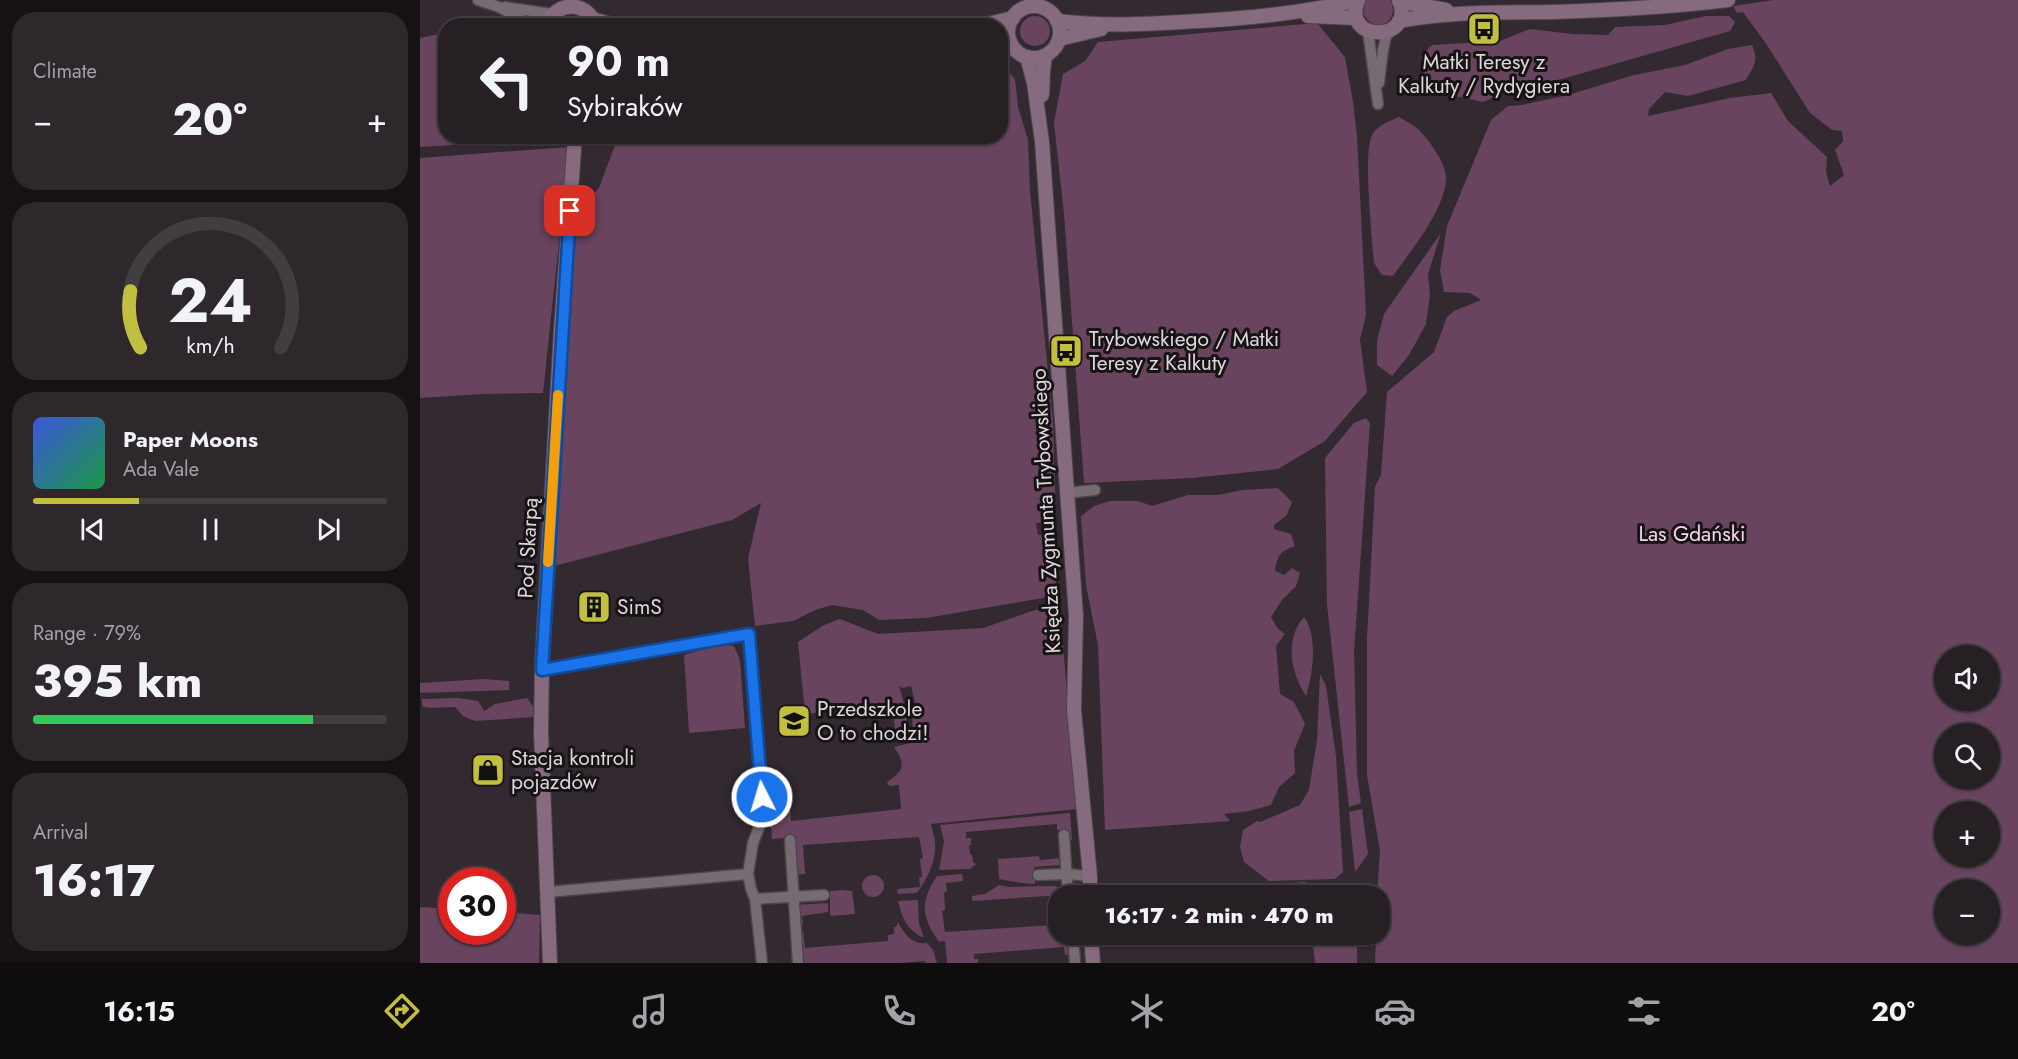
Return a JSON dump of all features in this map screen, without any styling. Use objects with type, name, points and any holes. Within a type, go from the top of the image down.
[{"type":"street","points":[[478,0],[542,18]]},
{"type":"street","points":[[1057,21],[1118,26],[1281,15],[1327,8],[1358,0],[1355,12],[1359,23],[1368,31],[1380,33],[1394,28],[1399,21],[1402,9],[1399,0]]},
{"type":"street","points":[[1399,0],[1466,14]]},
{"type":"street","points":[[1399,21],[1417,17],[1466,14],[1620,10],[1728,0]]},
{"type":"street","points":[[551,18],[568,3],[591,14]]},
{"type":"street","points":[[499,6],[519,18]]},
{"type":"street","points":[[1008,33],[1013,18],[1020,11],[1035,7],[1050,12],[1057,21],[1060,33],[1054,49],[1045,56],[1036,58],[1027,57],[1008,42]]},
{"type":"street","points":[[1281,15],[1356,18]]},
{"type":"street","points":[[1008,19],[1013,18]]},
{"type":"street","points":[[1059,39],[1118,26]]},
{"type":"street","points":[[1368,31],[1378,101],[1382,56],[1387,32]]},
{"type":"street","name":"Księdza Zygmunta Trybowskiego","points":[[1045,56],[1042,72],[1041,124],[1076,616],[1074,710],[1090,885]]},
{"type":"street","name":"Księdza Zygmunta Trybowskiego","points":[[1027,57],[1041,124]]},
{"type":"street","name":"Pod Skarpą","points":[[550,963],[541,732],[542,670],[574,144]]},
{"type":"street","points":[[1067,493],[1095,490]]},
{"type":"street","points":[[542,670],[749,634],[763,817],[753,843],[748,874],[755,899],[762,963]]},
{"type":"street","points":[[1064,835],[1068,885]]},
{"type":"street","points":[[790,840],[798,963]]},
{"type":"street","points":[[548,892],[748,874]]},
{"type":"street","points":[[1038,875],[1090,876]]},
{"type":"street","points":[[755,899],[824,895]]},
{"type":"street","points":[[1073,945],[1075,963]]},
{"type":"street","points":[[1092,945],[1093,963]]},
{"type":"green space","points":[[1366,0],[1390,0],[1393,8],[1389,20],[1379,25],[1367,19],[1363,12]]},
{"type":"green space","name":"Las Gdański","points":[[1773,0],[2018,0],[2018,963],[1375,963],[1376,945],[1390,945],[1390,885],[1378,885],[1380,851],[1367,775],[1367,639],[1375,487],[1381,475],[1387,392],[1434,352],[1447,317],[1454,311],[1481,300],[1470,293],[1444,292],[1440,270],[1447,226],[1491,120],[1508,106],[1568,95],[1634,75],[1685,65],[1728,49],[1752,45],[1755,59],[1746,80],[1688,96],[1665,92],[1649,109],[1648,116],[1730,98],[1771,93],[1788,121],[1827,157],[1826,172],[1830,186],[1844,175],[1835,150],[1843,141],[1842,131],[1832,130],[1810,113],[1743,12],[1737,13],[1733,6]]},
{"type":"green space","points":[[1035,16],[1041,17],[1049,25],[1049,37],[1041,45],[1035,46],[1029,45],[1021,37],[1020,31],[1021,25],[1029,17]]},
{"type":"green space","points":[[1706,16],[1729,16],[1735,22],[1730,31],[1562,79],[1518,87],[1483,102],[1437,92],[1426,81],[1421,56],[1432,45],[1500,41],[1530,29],[1608,35],[1615,27],[1665,25]]},
{"type":"green space","points":[[1317,23],[1345,57],[1353,102],[1357,136],[1366,315],[1360,339],[1367,392],[1325,441],[1278,469],[1192,478],[1084,483],[1064,214],[1054,123],[1063,74],[1085,61],[1098,42]]},
{"type":"green space","points":[[438,34],[438,144],[472,144],[420,147],[420,38]]},
{"type":"green space","points":[[1008,72],[1015,79],[1018,107],[1028,140],[1030,191],[1053,422],[1056,521],[1036,523],[1038,535],[1056,534],[1057,579],[1053,591],[1043,598],[926,618],[879,620],[863,610],[832,605],[815,610],[793,621],[755,626],[748,558],[761,503],[732,520],[554,566],[576,219],[584,204],[599,188],[615,144],[1008,144]]},
{"type":"green space","points":[[1399,117],[1416,127],[1427,139],[1441,160],[1446,180],[1444,193],[1433,218],[1393,276],[1382,275],[1374,263],[1368,159],[1369,145],[1374,132]]},
{"type":"green space","points":[[569,147],[543,393],[420,398],[420,158]]},
{"type":"green space","points":[[1441,233],[1428,274],[1430,295],[1426,324],[1409,355],[1392,376],[1377,365],[1377,341],[1384,314]]},
{"type":"green space","points":[[1366,418],[1370,423],[1354,652],[1357,774],[1361,803],[1349,807],[1327,604],[1325,458],[1354,423]]},
{"type":"green space","points":[[1278,488],[1292,502],[1287,515],[1274,525],[1274,529],[1291,534],[1295,546],[1281,554],[1275,571],[1284,575],[1292,568],[1300,573],[1296,586],[1282,600],[1271,617],[1278,629],[1285,634],[1276,646],[1280,694],[1294,702],[1305,724],[1294,751],[1295,773],[1279,787],[1271,805],[1224,814],[1230,821],[1105,830],[1098,645],[1086,585],[1081,516],[1094,506],[1110,501],[1138,501],[1152,506],[1188,495],[1219,495],[1242,490]]},
{"type":"green space","points":[[1035,610],[1060,611],[1077,809],[931,824],[935,840],[933,863],[917,893],[898,894],[897,889],[920,887],[919,877],[922,877],[920,859],[923,858],[919,837],[803,845],[805,874],[796,875],[793,837],[772,839],[768,787],[778,786],[788,791],[791,821],[901,809],[899,785],[889,786],[887,782],[900,771],[902,763],[894,747],[919,741],[919,736],[913,736],[912,712],[917,711],[911,686],[903,688],[899,686],[907,719],[904,738],[888,741],[886,731],[895,729],[892,705],[805,714],[798,642],[824,625],[840,619],[878,634],[983,628]]},
{"type":"green space","points":[[1304,617],[1313,644],[1311,677],[1306,696],[1297,677],[1292,656],[1294,636]]},
{"type":"green space","points":[[720,644],[734,646],[740,660],[745,728],[689,733],[684,655]]},
{"type":"green space","points":[[1320,674],[1326,686],[1336,756],[1343,872],[1335,879],[1269,881],[1244,862],[1240,847],[1243,830],[1257,821],[1260,822],[1300,805],[1309,790],[1317,740]]},
{"type":"green space","points":[[484,679],[509,681],[509,690],[420,693],[420,683]]},
{"type":"green space","points":[[458,698],[478,701],[484,711],[495,704],[527,698],[533,706],[534,717],[475,721],[463,716],[455,707],[422,706],[422,699]]},
{"type":"green space","points":[[1362,809],[1368,854],[1355,872],[1349,812]]},
{"type":"green space","points":[[1070,813],[1072,840],[1062,838],[1061,830],[1057,830],[1057,824],[966,832],[966,838],[971,838],[970,854],[976,864],[970,869],[939,870],[944,841],[940,825]]},
{"type":"green space","points":[[1039,856],[1040,860],[1061,858],[1061,865],[1034,867],[1035,884],[999,879],[998,859]]},
{"type":"green space","points":[[962,874],[963,881],[946,883],[945,910],[942,911],[945,932],[1048,925],[1048,945],[1068,945],[1069,955],[1065,955],[1064,947],[974,954],[974,959],[978,959],[978,963],[947,963],[945,941],[939,942],[933,933],[925,909],[925,901],[937,876]]},
{"type":"green space","points":[[873,875],[881,878],[884,886],[881,894],[873,897],[865,894],[862,886],[865,878]]},
{"type":"green space","points":[[999,885],[1048,886],[1048,896],[972,901],[972,896],[985,894]]},
{"type":"green space","points":[[830,891],[852,891],[855,914],[830,916]]},
{"type":"green space","points":[[918,900],[919,924],[924,937],[908,926],[898,901]]},
{"type":"green space","points":[[828,903],[828,912],[802,916],[805,948],[888,941],[888,935],[894,934],[894,927],[898,922],[913,941],[927,943],[933,950],[937,963],[925,963],[925,961],[802,963],[795,905]]},
{"type":"green space","points":[[420,907],[438,908],[438,945],[516,945],[516,913],[540,915],[539,963],[420,963]]},
{"type":"green space","points":[[1313,945],[1357,945],[1357,963],[1315,963]]},
{"type":"slow traffic","points":[[548,562],[558,395]]},
{"type":"place","name":"Matki Teresy z Kalkuty / Rydygiera","points":[[1484,29]]},
{"type":"place","name":"Trybowskiego / Matki Teresy z Kalkuty","points":[[1066,351]]},
{"type":"place","name":"SimS","points":[[594,607]]},
{"type":"place","name":"Przedszkole O to chodzi!","points":[[794,721]]},
{"type":"place","name":"Stacja kontroli pojazdów","points":[[488,770]]},
{"type":"route","points":[[570,211],[542,670],[749,634],[762,797]]}]
